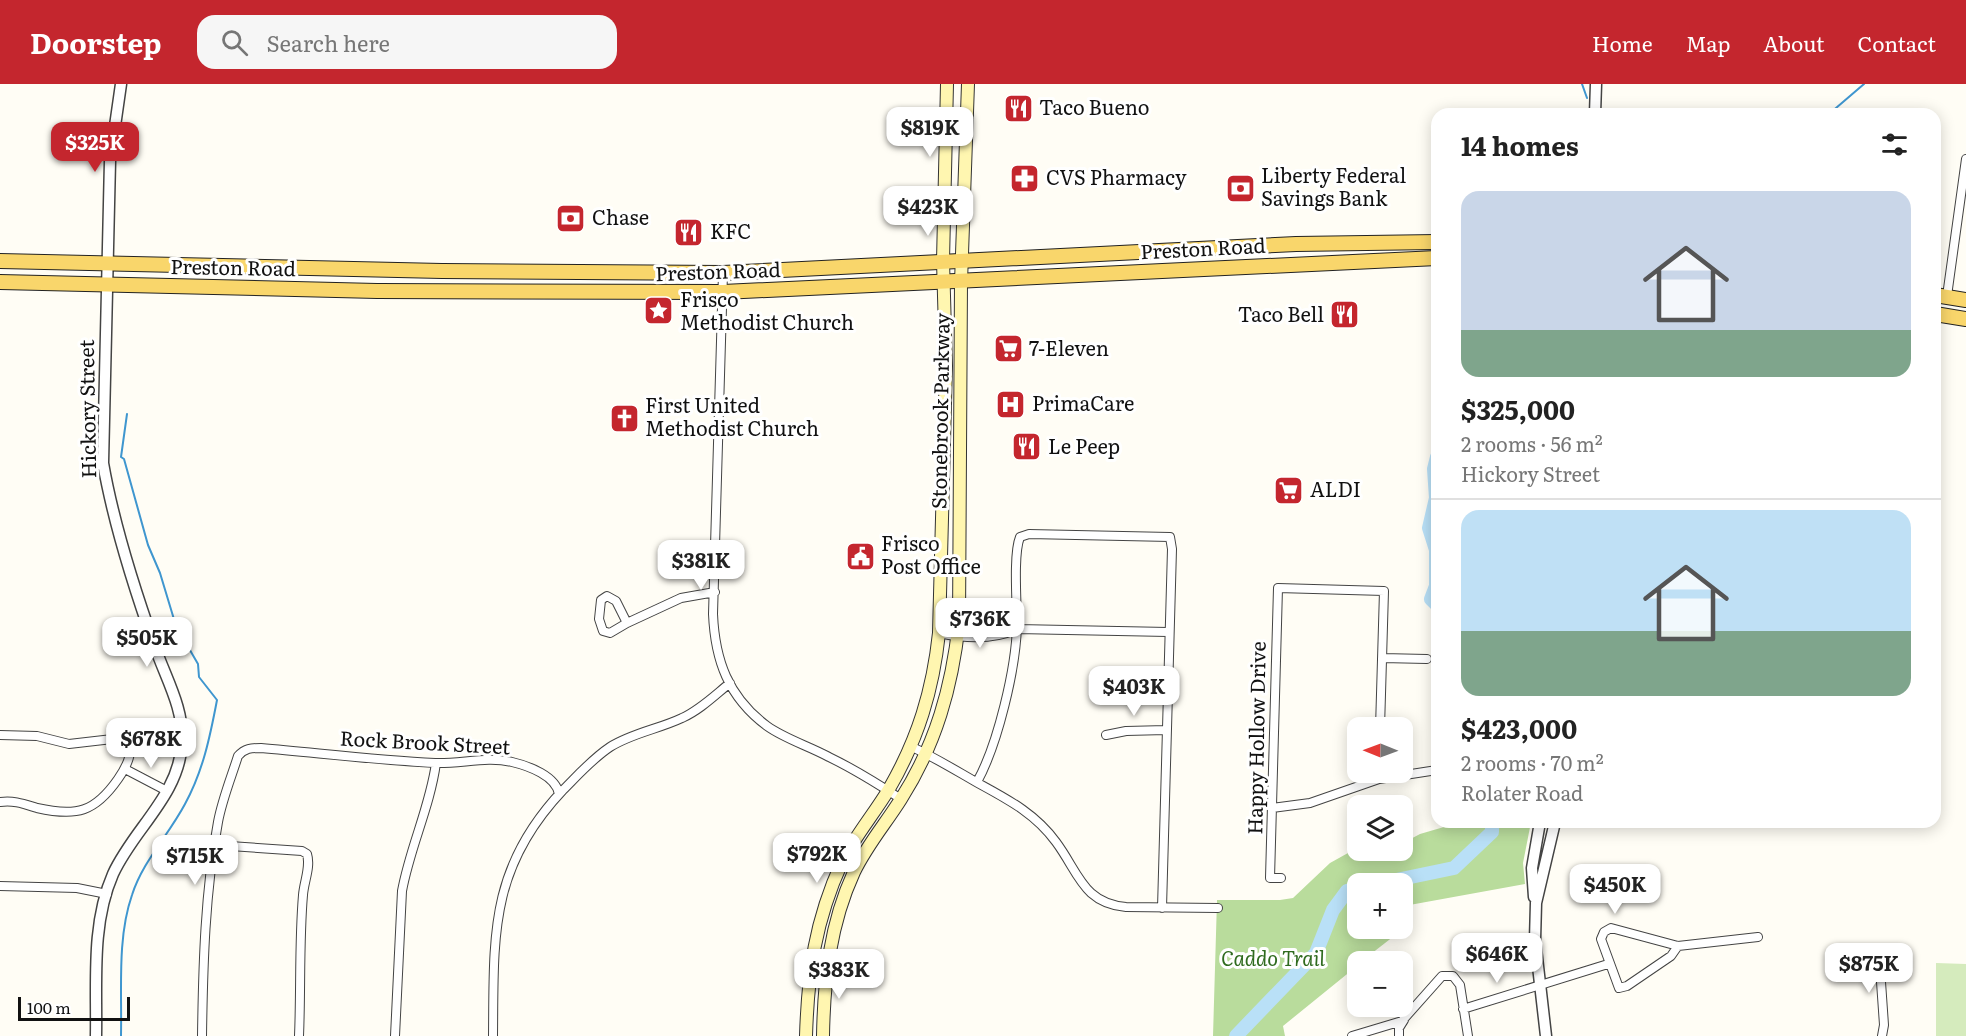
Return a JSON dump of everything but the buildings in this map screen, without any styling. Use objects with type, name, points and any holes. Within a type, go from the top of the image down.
[{"type":"main road","name":"Stonebrook Parkway","points":[[806,1036],[810,964],[823,909],[858,831],[888,790],[912,747],[930,694],[939,628],[946,366],[943,261],[947,84]]},
{"type":"main road","name":"Stonebrook Parkway","points":[[823,1036],[824,986],[838,914],[855,870],[927,754],[940,722],[952,678],[959,623],[962,438],[961,282],[968,84]]},
{"type":"main road","points":[[946,131],[966,130]]},
{"type":"main road","name":"Preston Road","points":[[0,261],[107,265],[723,273],[962,260],[1431,242]]},
{"type":"main road","points":[[1367,243],[1368,260]]},
{"type":"main road","points":[[1137,253],[1137,272]]},
{"type":"main road","name":"Preston Road","points":[[0,282],[378,291],[723,292],[1431,258]]},
{"type":"main road","points":[[1941,296],[1966,300]]},
{"type":"main road","points":[[1941,314],[1966,319]]},
{"type":"main road","points":[[944,436],[962,438]]},
{"type":"main road","points":[[942,514],[959,514]]},
{"type":"main road","points":[[823,909],[838,914]]},
{"type":"street","name":"Hickory Street","points":[[96,1036],[98,936],[107,894],[114,873],[167,791],[179,767],[182,725],[112,509],[103,464],[110,160],[121,84]]},
{"type":"street","points":[[1595,108],[1596,84]]},
{"type":"street","points":[[1941,296],[1966,159]]},
{"type":"street","points":[[723,273],[714,592],[716,652],[738,698],[767,726],[831,758],[901,799]]},
{"type":"street","points":[[977,782],[997,732],[1017,629],[1020,537],[1029,534],[1165,536],[1172,540],[1162,908]]},
{"type":"street","name":"Happy Hollow Drive","points":[[1281,878],[1270,878],[1278,588],[1384,591],[1382,658]]},
{"type":"street","points":[[627,622],[681,598],[714,592]]},
{"type":"street","points":[[939,628],[959,623],[1006,625],[1017,629],[1168,632]]},
{"type":"street","points":[[939,628],[957,637],[1005,635],[1017,629]]},
{"type":"street","points":[[1380,717],[1382,658],[1427,659]]},
{"type":"street","points":[[493,1036],[496,933],[503,888],[518,851],[542,813],[583,769],[608,748],[682,718],[730,683]]},
{"type":"street","points":[[1106,735],[1126,731],[1166,730]]},
{"type":"street","points":[[0,735],[37,736],[69,744],[121,738],[130,745],[131,751],[125,769],[105,798],[85,810],[61,811],[14,801],[0,802]]},
{"type":"street","points":[[912,747],[1023,807],[1056,841],[1084,887],[1098,900],[1111,906],[1218,908]]},
{"type":"street","name":"Rock Brook Street","points":[[215,845],[225,796],[238,756],[249,748],[436,763],[492,759],[512,762],[545,776],[558,788],[559,794]]},
{"type":"street","points":[[395,1036],[402,891],[407,868],[427,809],[436,763]]},
{"type":"street","points":[[125,769],[167,791]]},
{"type":"street","points":[[1413,772],[1431,771]]},
{"type":"street","points":[[1272,808],[1310,803],[1361,783]]},
{"type":"street","points":[[1536,903],[1532,868],[1539,828]]},
{"type":"street","points":[[1546,1036],[1535,940],[1536,903],[1554,828]]},
{"type":"street","points":[[202,1036],[207,895],[215,845],[302,850],[307,854],[309,861],[303,892],[300,944],[299,1036]]},
{"type":"street","points":[[0,886],[77,888],[107,894]]},
{"type":"street","points":[[1678,946],[1671,956],[1627,986],[1619,988],[1608,964],[1601,939],[1604,932],[1611,928],[1678,946],[1758,937]]},
{"type":"street","points":[[1879,953],[1884,1025],[1882,1036]]},
{"type":"street","points":[[1463,1009],[1608,964]]},
{"type":"street","points":[[1413,1008],[1442,976],[1453,976],[1460,985],[1468,1036]]},
{"type":"street","points":[[1352,1036],[1395,1024],[1404,1017]]},
{"type":"street","points":[[1399,1036],[1399,1028],[1406,1017]]},
{"type":"green space","name":"Caddo Trail","points":[[1440,828],[1530,828],[1523,863],[1525,884],[1413,904],[1413,873],[1347,873],[1347,939],[1390,939],[1375,951],[1347,951],[1347,974],[1283,1026],[1285,1036],[1213,1036],[1217,900],[1293,898],[1330,863],[1347,854],[1347,861],[1413,861],[1413,838]]},
{"type":"green space","points":[[1936,963],[1966,964],[1966,1036],[1936,1036]]},
{"type":"waterway","points":[[1582,84],[1587,98]]},
{"type":"waterway","points":[[1836,108],[1864,84]]},
{"type":"waterway","points":[[121,1036],[121,964],[127,912],[143,871],[178,816],[197,779],[209,740],[217,700],[199,677],[198,664],[176,626],[160,573],[148,545],[124,459],[121,457],[127,414]]},
{"type":"waterway","points":[[1431,519],[1429,528],[1431,534]]},
{"type":"waterway","points":[[1413,877],[1454,868],[1492,832],[1492,828]]},
{"type":"waterway","points":[[1236,1036],[1316,953],[1333,910],[1347,891]]},
{"type":"place","name":"Taco Bueno","points":[[1018,108]]},
{"type":"place","name":"CVS Pharmacy","points":[[1025,178]]},
{"type":"place","name":"Liberty Federal Savings Bank","points":[[1240,188]]},
{"type":"place","name":"Chase","points":[[571,218]]},
{"type":"place","name":"KFC","points":[[689,232]]},
{"type":"place","name":"Frisco Methodist Church","points":[[659,311]]},
{"type":"place","name":"Taco Bell","points":[[1345,315]]},
{"type":"place","name":"7-Eleven","points":[[1008,349]]},
{"type":"place","name":"PrimaCare","points":[[1011,404]]},
{"type":"place","name":"First United Methodist Church","points":[[624,418]]},
{"type":"place","name":"Le Peep","points":[[1027,447]]},
{"type":"place","name":"ALDI","points":[[1289,490]]},
{"type":"place","name":"Frisco Post Office","points":[[860,556]]}]
